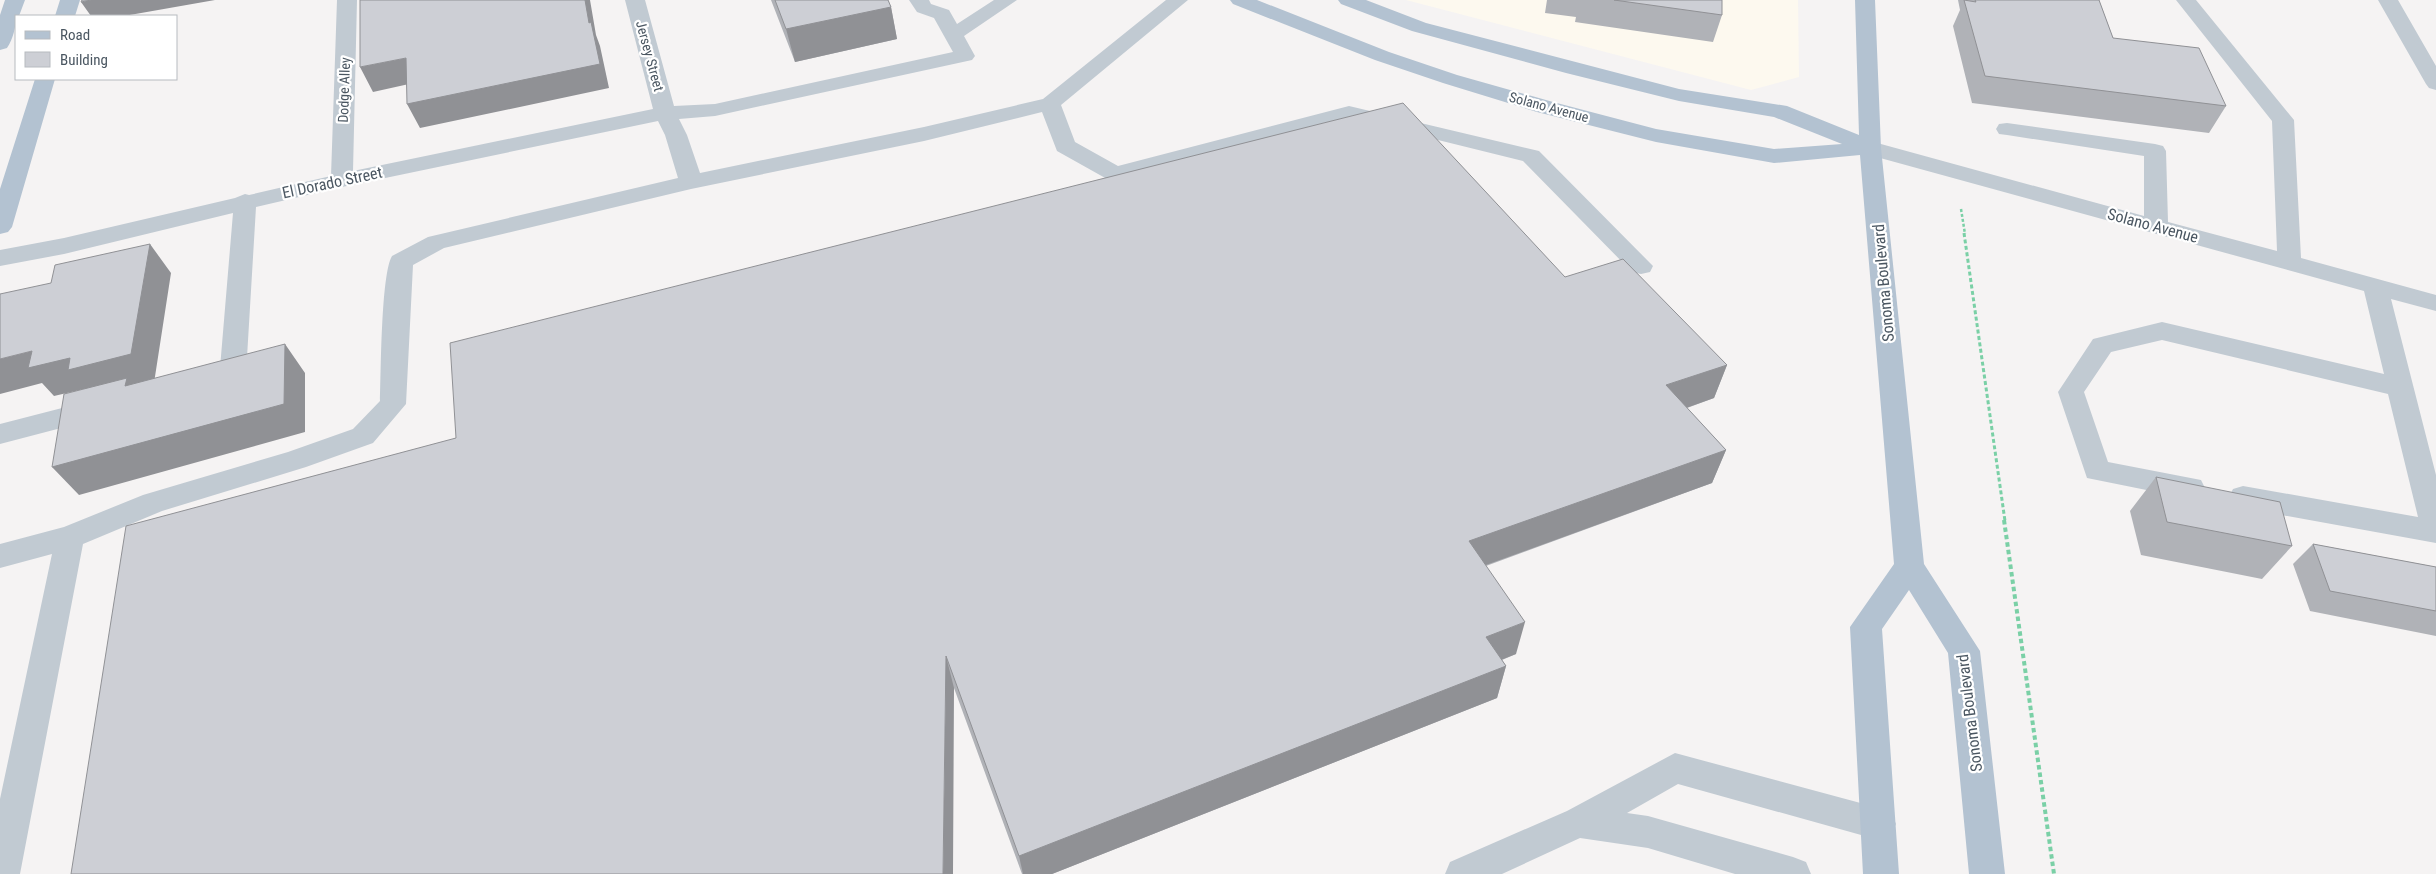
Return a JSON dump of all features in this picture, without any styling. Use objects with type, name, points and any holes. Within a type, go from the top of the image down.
[{"type":"main road","points":[[0,44],[15,0]]},
{"type":"main road","points":[[64,15],[70,0]]},
{"type":"main road","name":"Solano Avenue","points":[[1240,0],[1382,56],[1450,79],[1545,107],[1656,135],[1774,156],[1870,148]]},
{"type":"main road","name":"Solano Avenue","points":[[1348,0],[1419,27],[1573,69],[1679,94],[1779,111],[1870,148]]},
{"type":"main road","name":"Sonoma Boulevard","points":[[1865,0],[1870,148],[1909,566],[1964,651],[1987,874]]},
{"type":"main road","points":[[0,227],[45,80]]},
{"type":"main road","points":[[1881,874],[1866,627],[1909,566]]},
{"type":"street","name":"Dodge Alley","points":[[342,180],[346,0]]},
{"type":"street","name":"Jersey Street","points":[[634,0],[665,113],[676,135],[692,182]]},
{"type":"street","points":[[919,0],[924,8],[942,14],[953,35],[1007,0]]},
{"type":"street","points":[[0,556],[70,537],[153,503],[296,460],[363,436],[393,404],[398,280],[402,261],[436,242],[692,182],[924,134],[1050,104],[1178,0]]},
{"type":"street","points":[[2186,0],[2283,120],[2289,263]]},
{"type":"street","points":[[2388,0],[2436,84]]},
{"type":"street","name":"El Dorado Street","points":[[0,258],[64,246],[245,201],[342,180],[665,113],[715,110],[965,56],[953,35]]},
{"type":"street","points":[[1050,104],[1065,146],[1115,174],[1349,112],[1531,156],[1642,266]]},
{"type":"street","points":[[2007,129],[2155,152],[2156,226]]},
{"type":"street","name":"Solano Avenue","points":[[1870,148],[2436,303]]},
{"type":"street","points":[[186,386],[233,374],[245,201]]},
{"type":"street","points":[[2375,286],[2436,532],[2097,471],[2071,392],[2102,345],[2162,331],[2400,387]]},
{"type":"street","points":[[0,434],[121,403]]},
{"type":"street","points":[[2,874],[70,537]]},
{"type":"street","points":[[1463,874],[1579,822],[1675,768],[1879,824]]},
{"type":"street","points":[[1579,822],[1648,832],[1793,874]]},
{"type":"path","points":[[1956,171],[2054,874]]},
{"type":"shaded area","points":[[1406,0],[1798,0],[1799,77],[1751,90]]},
{"type":"building","points":[[360,0],[585,0],[600,64],[407,104],[406,58],[360,67]]},
{"type":"building","points":[[775,0],[888,0],[891,7],[786,29]]},
{"type":"building","points":[[1614,0],[1722,0],[1722,15]]},
{"type":"building","points":[[1964,0],[1976,2],[1975,0],[2099,0],[2113,38],[2199,48],[2226,106],[1985,76]]},
{"type":"building","points":[[1403,103],[1565,277],[1623,259],[1727,365],[1666,385],[1726,450],[1469,541],[1525,622],[1486,637],[1506,666],[1019,856],[946,656],[943,874],[71,874],[126,526],[456,438],[450,343]]},
{"type":"building","points":[[150,244],[131,354],[68,370],[70,358],[28,368],[32,351],[0,359],[0,294],[51,283],[55,265]]},
{"type":"building","points":[[285,344],[284,404],[52,467],[64,394],[127,378],[125,386]]},
{"type":"building","points":[[2156,477],[2280,502],[2292,546],[2167,522]]},
{"type":"building","points":[[2313,544],[2436,567],[2436,611],[2330,591]]}]
